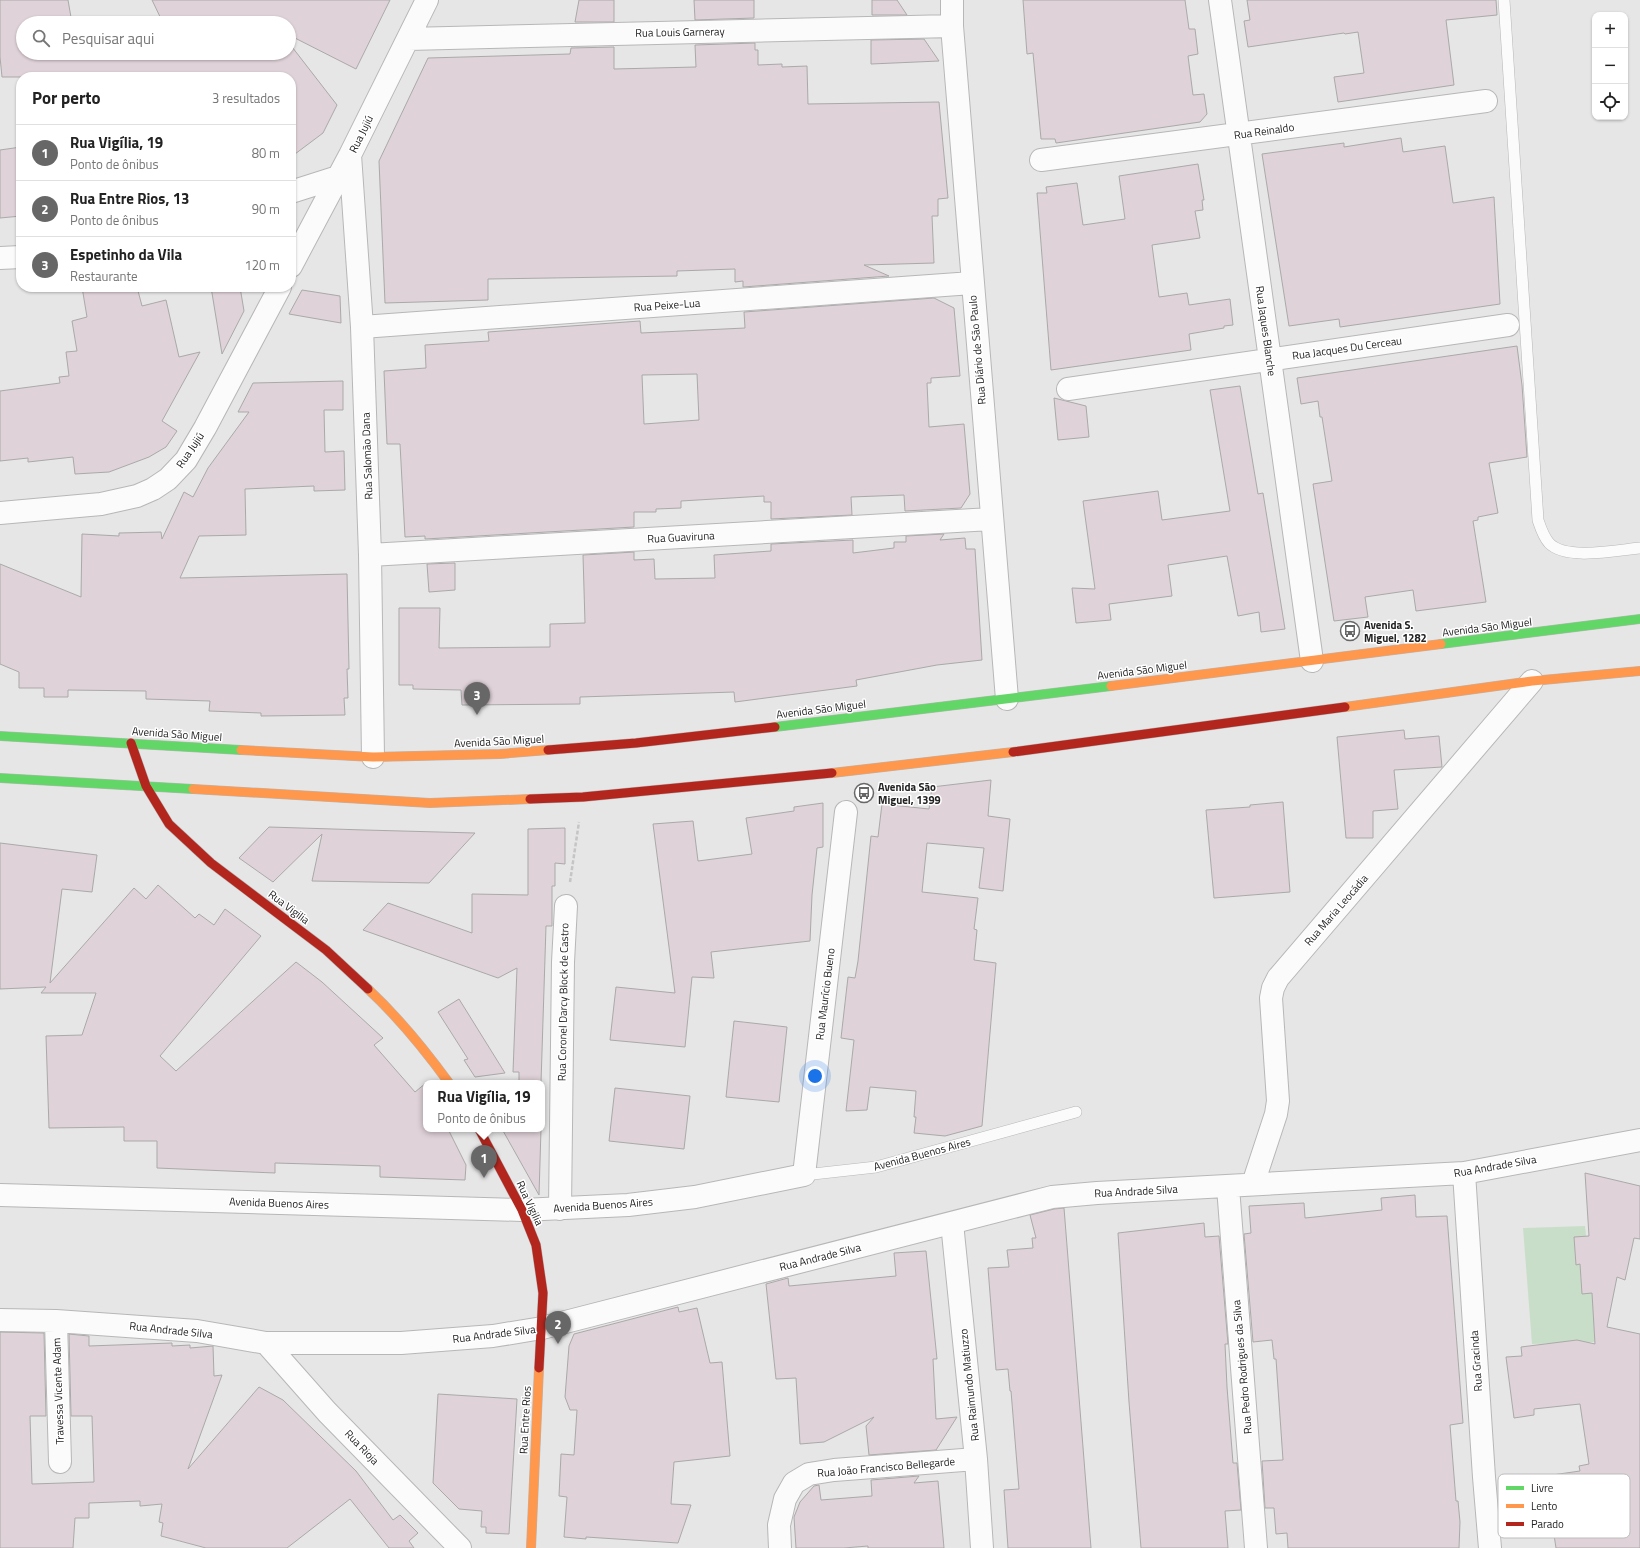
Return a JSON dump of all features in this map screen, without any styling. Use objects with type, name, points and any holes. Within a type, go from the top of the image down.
[{"type":"main road","name":"Avenida São Miguel","points":[[0,736],[373,757],[500,754],[636,743],[1312,662],[1640,619]]},
{"type":"main road","points":[[0,778],[353,800],[430,803],[583,797],[849,771],[1014,752],[1532,681],[1640,671]]},
{"type":"main road","name":"Rua Vigilia","points":[[131,743],[146,786],[169,824],[211,863],[326,950],[384,1004],[433,1061],[447,1080]]},
{"type":"main road","name":"Rua Vigilia","points":[[481,1132],[522,1210],[536,1245],[543,1293]]},
{"type":"main road","name":"Rua Entre Rios","points":[[531,1548],[543,1293]]},
{"type":"street","name":"Rua Jujiú","points":[[296,257],[350,155],[427,0]]},
{"type":"street","name":"Rua Diário de São Paulo","points":[[952,0],[952,26],[972,283],[1007,699]]},
{"type":"street","name":"Rua Jaques Blanche","points":[[1220,0],[1312,662]]},
{"type":"street","name":"Rua Louis Garneray","points":[[408,39],[952,26]]},
{"type":"street","name":"Rua Reinaldo","points":[[1041,160],[1486,101]]},
{"type":"street","name":"Rua Salomão Dana","points":[[350,155],[362,327],[370,555],[373,757]]},
{"type":"street","points":[[296,190],[338,177]]},
{"type":"street","points":[[0,258],[16,257]]},
{"type":"street","name":"Rua Peixe-Lua","points":[[362,327],[972,283]]},
{"type":"street","name":"Rua Jujiú","points":[[0,513],[101,504],[137,496],[168,479],[186,460],[205,428],[277,292]]},
{"type":"street","name":"Rua Jacques Du Cerceau","points":[[1068,389],[1508,325]]},
{"type":"street","name":"Rua Guaviruna","points":[[370,555],[991,519]]},
{"type":"street","name":"Rua Maria Leocádia","points":[[1253,1184],[1276,1114],[1278,1101],[1271,998],[1273,988],[1278,978],[1532,681]]},
{"type":"street","name":"Rua Maurício Bueno","points":[[804,1175],[846,812]]},
{"type":"street","name":"Rua Coronel Darcy Block de Castro","points":[[560,1209],[563,962],[566,906]]},
{"type":"street","name":"Rua Andrade Silva","points":[[0,1320],[56,1321],[197,1331],[266,1343],[401,1343],[493,1336],[542,1328],[1052,1197],[1097,1193],[1464,1173],[1640,1139]]},
{"type":"street","name":"Rua Gracinda","points":[[1464,1173],[1490,1548]]},
{"type":"street","name":"Avenida Buenos Aires","points":[[0,1195],[522,1210],[628,1204],[695,1197],[804,1175]]},
{"type":"street","name":"Rua Pedro Rodrigues da Silva","points":[[1228,1186],[1256,1548]]},
{"type":"street","name":"Rua Raimundo Matiuzzo","points":[[952,1223],[976,1459],[982,1548]]},
{"type":"street","name":"Travessa Vicente Adam","points":[[56,1321],[60,1462]]},
{"type":"street","name":"Rua Rioja","points":[[266,1343],[327,1412],[460,1548]]},
{"type":"street","name":"Rua João Francisco Bellegarde","points":[[780,1548],[779,1525],[785,1499],[794,1483],[810,1474],[834,1470],[976,1459]]},
{"type":"lane","points":[[1504,0],[1538,520],[1543,534],[1550,544],[1561,550],[1575,553],[1640,548]]},
{"type":"lane","name":"Avenida Buenos Aires","points":[[804,1175],[876,1167],[1076,1112]]},
{"type":"path","points":[[566,906],[583,797]]},
{"type":"green space","points":[[1585,1226],[1597,1342],[1532,1344],[1523,1228]]},
{"type":"building","points":[[0,0],[68,0],[71,16],[16,16],[16,60],[296,60],[296,52],[337,105],[323,133],[296,153],[296,72],[16,72],[16,77],[2,77],[0,57]]},
{"type":"building","points":[[152,0],[390,0],[356,69],[296,39],[296,16],[160,16]]},
{"type":"building","points":[[579,0],[614,0],[614,22],[575,22]]},
{"type":"building","points":[[694,0],[754,0],[754,18],[695,20]]},
{"type":"building","points":[[872,0],[897,0],[907,15],[872,15]]},
{"type":"building","points":[[1023,0],[1185,0],[1189,29],[1195,29],[1198,54],[1188,56],[1193,95],[1204,94],[1207,114],[1200,122],[1056,143],[1055,139],[1041,139],[1033,53],[1027,54]]},
{"type":"building","points":[[1247,0],[1496,0],[1497,15],[1446,20],[1454,85],[1338,102],[1334,77],[1364,73],[1358,32],[1248,47],[1244,21],[1250,20]]},
{"type":"building","points":[[924,39],[939,61],[871,64],[871,40]]},
{"type":"building","points":[[755,43],[755,50],[758,50],[758,65],[782,64],[782,67],[807,66],[808,104],[939,102],[948,198],[938,199],[938,216],[932,216],[934,263],[864,265],[889,276],[743,287],[743,281],[735,282],[735,269],[677,271],[677,276],[488,279],[488,300],[385,303],[379,161],[428,58],[570,54],[571,48],[614,47],[614,69],[696,67],[695,45]]},
{"type":"building","points":[[1401,138],[1403,152],[1445,146],[1453,203],[1494,197],[1500,304],[1340,327],[1339,319],[1289,326],[1262,154],[1344,143],[1344,147]]},
{"type":"building","points":[[16,148],[16,216],[0,218],[0,150]]},
{"type":"building","points":[[1198,164],[1204,200],[1202,200],[1203,210],[1195,211],[1200,238],[1152,245],[1159,297],[1187,293],[1189,305],[1230,299],[1233,325],[1189,334],[1191,350],[1051,370],[1037,193],[1047,193],[1046,187],[1077,183],[1083,225],[1125,219],[1119,176]]},
{"type":"building","points":[[302,290],[340,296],[341,323],[289,314]]},
{"type":"building","points":[[83,292],[138,292],[142,306],[166,300],[179,357],[200,352],[162,421],[177,431],[166,447],[149,457],[109,472],[75,474],[73,457],[28,462],[28,458],[0,461],[0,391],[60,383],[59,377],[69,376],[66,352],[77,351],[72,321],[87,317]]},
{"type":"building","points":[[212,292],[241,292],[244,311],[222,354]]},
{"type":"building","points":[[934,298],[954,308],[960,376],[931,378],[931,383],[927,383],[929,427],[964,424],[970,494],[961,508],[905,511],[904,495],[851,497],[852,515],[771,519],[771,502],[764,502],[764,496],[681,501],[681,508],[656,509],[656,512],[634,512],[634,527],[425,539],[425,536],[405,537],[400,444],[387,444],[384,371],[426,368],[425,345],[489,341],[488,332],[640,321],[641,333],[745,328],[744,312]],"holes":[[[697,374],[699,420],[644,424],[642,375]]]},
{"type":"building","points":[[1517,346],[1522,385],[1527,457],[1489,463],[1498,513],[1478,517],[1478,520],[1473,521],[1486,602],[1416,611],[1413,590],[1365,597],[1368,617],[1334,621],[1313,484],[1332,481],[1318,401],[1301,404],[1297,378]]},
{"type":"building","points":[[343,381],[343,410],[324,410],[325,452],[344,451],[345,490],[314,491],[314,486],[245,489],[246,535],[199,536],[180,578],[347,574],[349,669],[347,669],[348,698],[344,698],[345,715],[261,716],[261,713],[209,711],[210,701],[146,699],[146,691],[68,690],[68,697],[44,697],[44,688],[19,688],[19,672],[0,664],[0,564],[81,597],[82,534],[119,536],[119,533],[161,532],[162,539],[184,492],[193,497],[208,468],[249,412],[238,412],[253,383]]},
{"type":"building","points":[[1240,386],[1258,494],[1263,493],[1285,629],[1261,632],[1259,612],[1238,616],[1227,556],[1168,565],[1172,596],[1109,604],[1111,620],[1076,623],[1072,588],[1095,589],[1083,501],[1158,491],[1162,520],[1230,511],[1210,390]]},
{"type":"building","points":[[1054,398],[1086,406],[1089,437],[1058,440]]},
{"type":"building","points":[[944,534],[940,540],[965,538],[966,549],[975,549],[982,660],[937,665],[856,680],[857,686],[735,702],[734,692],[580,697],[580,704],[462,705],[461,690],[413,689],[413,685],[399,685],[399,608],[440,608],[439,648],[550,647],[550,624],[585,623],[583,555],[634,552],[634,560],[654,559],[655,579],[715,578],[714,555],[771,551],[771,544],[853,540],[853,553],[894,548],[894,542],[906,542],[906,536]]},
{"type":"building","points":[[455,563],[455,590],[429,592],[427,564]]},
{"type":"building","points":[[1404,730],[1405,739],[1439,736],[1442,767],[1394,770],[1398,809],[1373,811],[1373,838],[1346,838],[1337,737]]},
{"type":"building","points":[[991,780],[988,816],[1010,819],[1003,891],[979,888],[984,848],[927,843],[922,892],[978,898],[974,929],[977,930],[974,960],[996,963],[982,1126],[945,1136],[914,1133],[916,1117],[914,1117],[916,1091],[870,1087],[867,1110],[846,1111],[854,1040],[841,1038],[848,977],[855,978],[871,836],[878,837],[882,804],[929,809],[932,787]]},
{"type":"building","points":[[1283,802],[1290,892],[1214,898],[1206,810],[1250,807],[1250,805]]},
{"type":"building","points":[[823,803],[823,847],[817,848],[812,895],[810,941],[711,952],[714,978],[692,977],[685,1047],[610,1040],[616,987],[675,993],[653,824],[693,821],[698,861],[752,854],[746,818],[794,811],[794,807]]},
{"type":"building","points":[[269,827],[475,833],[429,883],[312,881],[322,834],[273,882],[239,858]]},
{"type":"building","points":[[565,828],[565,864],[555,863],[555,886],[552,886],[552,926],[546,926],[541,1080],[519,1080],[519,1072],[513,1072],[517,968],[498,978],[363,930],[388,903],[472,933],[472,894],[528,895],[528,829]]},
{"type":"building","points":[[0,843],[97,855],[92,892],[62,889],[50,983],[134,888],[146,899],[158,885],[195,918],[199,914],[214,925],[225,909],[261,936],[160,1056],[176,1071],[296,962],[322,982],[383,1038],[374,1045],[415,1092],[423,1085],[423,1132],[450,1132],[466,1165],[465,1180],[380,1177],[380,1166],[275,1163],[275,1173],[157,1168],[157,1141],[124,1141],[124,1127],[49,1128],[46,1036],[82,1035],[96,993],[41,993],[46,987],[0,989]]},
{"type":"building","points":[[459,999],[505,1073],[475,1077],[464,1060],[468,1059],[438,1012]]},
{"type":"building","points":[[734,1021],[787,1027],[779,1102],[726,1097]]},
{"type":"building","points":[[615,1088],[690,1096],[684,1149],[609,1141]]},
{"type":"building","points":[[504,1132],[541,1132],[539,1195]]},
{"type":"building","points":[[1585,1173],[1640,1186],[1640,1239],[1634,1238],[1625,1280],[1617,1277],[1607,1327],[1640,1334],[1640,1548],[1556,1548],[1554,1538],[1630,1538],[1630,1474],[1559,1474],[1580,1471],[1579,1466],[1589,1464],[1580,1404],[1534,1409],[1534,1415],[1514,1418],[1506,1357],[1522,1356],[1521,1347],[1577,1340],[1595,1344],[1592,1293],[1582,1294],[1580,1264],[1576,1265],[1574,1237],[1589,1236]]},
{"type":"building","points":[[1415,1195],[1416,1217],[1447,1216],[1463,1423],[1450,1425],[1456,1501],[1458,1501],[1460,1522],[1459,1548],[1288,1548],[1287,1533],[1276,1534],[1274,1508],[1265,1508],[1262,1461],[1283,1460],[1276,1359],[1274,1359],[1272,1340],[1253,1342],[1244,1234],[1251,1233],[1249,1206],[1304,1203],[1305,1218],[1382,1210],[1381,1198]]},
{"type":"building","points":[[1064,1208],[1091,1548],[1008,1548],[1004,1490],[1019,1489],[1008,1369],[996,1370],[988,1268],[1009,1267],[1007,1250],[1033,1248],[1032,1238],[1036,1238],[1030,1215]]},
{"type":"building","points":[[1204,1223],[1205,1237],[1219,1236],[1228,1344],[1225,1344],[1233,1463],[1237,1463],[1241,1510],[1225,1511],[1228,1548],[1141,1548],[1129,1402],[1118,1233]]},
{"type":"building","points":[[926,1251],[937,1359],[933,1359],[936,1419],[957,1417],[936,1450],[869,1455],[866,1426],[874,1417],[824,1442],[800,1444],[796,1378],[776,1379],[766,1284],[788,1278],[789,1286],[896,1276],[894,1253]]},
{"type":"building","points":[[678,1307],[679,1312],[697,1308],[710,1363],[722,1362],[730,1456],[674,1462],[671,1504],[691,1505],[678,1543],[564,1537],[567,1497],[559,1496],[561,1454],[574,1455],[577,1410],[570,1410],[565,1397],[569,1346],[574,1334]]},
{"type":"building","points":[[0,1332],[44,1333],[46,1416],[30,1416],[32,1484],[94,1482],[92,1416],[71,1416],[69,1334],[89,1336],[89,1346],[172,1343],[172,1346],[190,1345],[190,1348],[213,1346],[214,1376],[222,1375],[188,1469],[259,1387],[283,1400],[356,1471],[393,1520],[400,1515],[418,1533],[409,1541],[414,1548],[389,1548],[350,1499],[287,1548],[206,1548],[161,1536],[163,1523],[159,1522],[162,1504],[140,1506],[140,1501],[89,1503],[89,1518],[75,1518],[73,1548],[0,1548]]},
{"type":"building","points":[[438,1394],[517,1399],[509,1534],[486,1533],[486,1527],[481,1527],[482,1511],[459,1509],[433,1483]]},
{"type":"building","points":[[919,1476],[914,1483],[938,1481],[944,1548],[868,1548],[868,1546],[844,1548],[796,1548],[794,1517],[800,1502],[814,1486],[819,1485],[821,1500],[872,1496],[871,1480]]},
{"type":"traffic: fast","points":[[1441,644],[1640,619]]},
{"type":"traffic: fast","points":[[775,727],[1111,686]]},
{"type":"traffic: fast","points":[[0,736],[241,750]]},
{"type":"traffic: fast","points":[[0,778],[193,789]]},
{"type":"traffic: slow","points":[[1111,686],[1441,644]]},
{"type":"traffic: slow","points":[[1345,707],[1532,681],[1640,671]]},
{"type":"traffic: slow","points":[[241,750],[373,757],[500,754],[548,750]]},
{"type":"traffic: slow","points":[[832,773],[1013,752]]},
{"type":"traffic: slow","points":[[193,789],[430,803],[530,799]]},
{"type":"traffic: slow","points":[[368,989],[411,1034],[447,1080]]},
{"type":"traffic: slow","points":[[531,1548],[539,1368]]},
{"type":"traffic: jam","points":[[1013,752],[1345,707]]},
{"type":"traffic: jam","points":[[548,750],[636,743],[775,727]]},
{"type":"traffic: jam","points":[[131,743],[146,786],[169,824],[211,863],[326,950],[368,989]]},
{"type":"traffic: jam","points":[[530,799],[583,797],[832,773]]},
{"type":"traffic: jam","points":[[481,1132],[522,1210],[536,1245],[543,1293],[539,1368]]},
{"type":"place","name":"Avenida S. Miguel, 1282","points":[[1350,631]]},
{"type":"place","name":"Espetinho da Vila","points":[[477,715]]},
{"type":"place","name":"Avenida São Miguel, 1399","points":[[864,793]]},
{"type":"place","name":"Rua Vigília, 19","points":[[484,1178]]},
{"type":"place","name":"Rua Entre Rios, 13","points":[[558,1344]]}]
